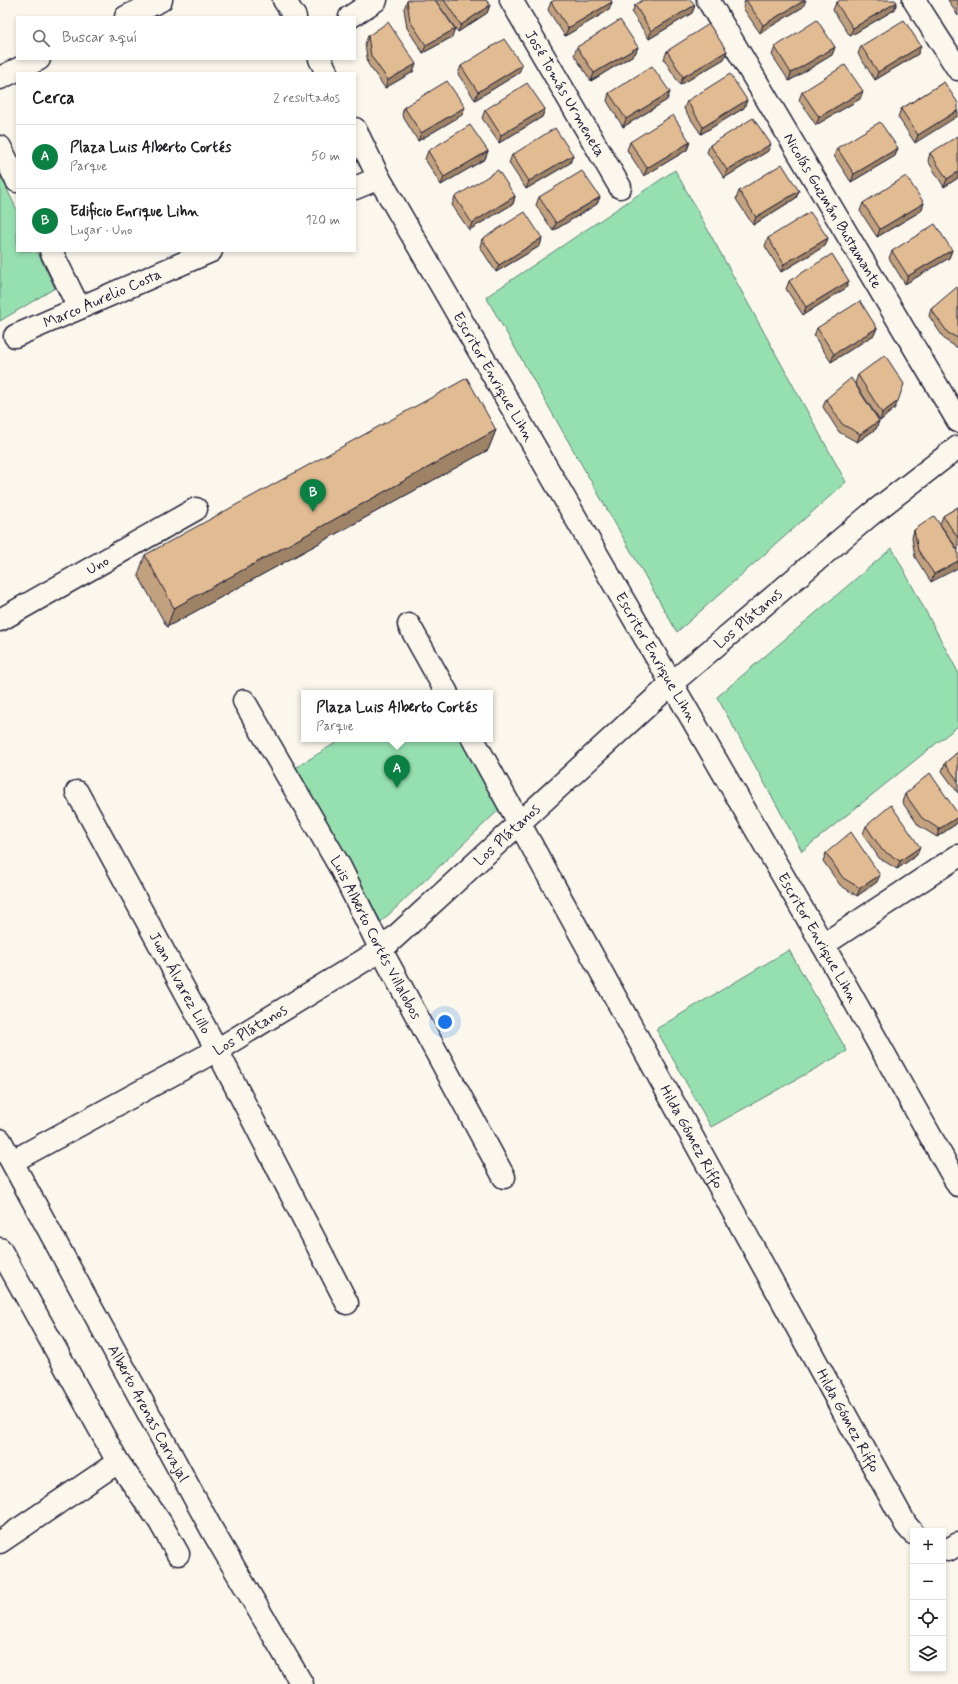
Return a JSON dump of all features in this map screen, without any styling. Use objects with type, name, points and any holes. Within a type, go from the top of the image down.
[{"type":"street","points":[[128,16],[161,0]]},
{"type":"street","points":[[284,0],[294,16]]},
{"type":"street","points":[[352,16],[376,0]]},
{"type":"street","name":"José Tomás Urmeneta","points":[[510,0],[620,187]]},
{"type":"street","name":"Nicolás Guzmán Bustamante","points":[[708,0],[958,421]]},
{"type":"street","points":[[914,0],[958,69]]},
{"type":"street","points":[[0,78],[38,60]]},
{"type":"street","points":[[320,60],[326,72]]},
{"type":"street","name":"Escritor Enrique Lihn","points":[[356,131],[380,178],[823,945],[958,1185]]},
{"type":"street","points":[[0,147],[16,179]]},
{"type":"street","points":[[356,188],[380,178]]},
{"type":"street","points":[[51,252],[79,308]]},
{"type":"street","name":"Marco Aurelio Costa","points":[[16,336],[209,252]]},
{"type":"street","name":"Los Plátanos","points":[[13,1161],[217,1050],[381,950],[672,683],[870,515],[958,447]]},
{"type":"street","name":"Uno","points":[[0,620],[196,509]]},
{"type":"street","points":[[409,625],[445,690]]},
{"type":"street","name":"Luis Alberto Cortés Villalobos","points":[[244,702],[340,867],[381,950],[504,1177]]},
{"type":"street","name":"Hilda Gómez Riffo","points":[[475,742],[906,1525],[910,1530]]},
{"type":"street","name":"Juan Álvarez Lillo","points":[[77,792],[217,1050],[347,1303]]},
{"type":"street","points":[[823,945],[958,856]]},
{"type":"street","name":"Alberto Arenas Carvajal","points":[[0,1140],[13,1161],[212,1530],[302,1684]]},
{"type":"street","points":[[0,1249],[7,1278],[118,1462],[160,1522],[178,1554]]},
{"type":"street","points":[[0,1542],[118,1462]]},
{"type":"green space","points":[[675,170],[846,482],[677,632],[486,297]]},
{"type":"green space","points":[[0,175],[16,208],[16,252],[37,252],[55,288],[0,321]]},
{"type":"green space","points":[[892,548],[958,672],[958,726],[802,851],[717,697]]},
{"type":"green space","points":[[337,742],[465,742],[503,806],[381,922],[292,770]]},
{"type":"green space","points":[[789,950],[847,1051],[711,1127],[656,1029]]},
{"type":"building","points":[[408,0],[435,0],[455,29],[426,45],[410,21]]},
{"type":"building","points":[[444,0],[486,0],[490,5],[461,25]]},
{"type":"building","points":[[555,0],[611,0],[612,2],[568,28],[551,2]]},
{"type":"building","points":[[643,0],[691,0],[695,5],[651,31],[635,5]]},
{"type":"building","points":[[746,0],[805,0],[763,25]]},
{"type":"building","points":[[840,0],[895,0],[897,2],[853,28],[836,3]]},
{"type":"building","points":[[620,20],[638,47],[594,73],[577,47]]},
{"type":"building","points":[[817,20],[835,47],[791,73],[775,47]]},
{"type":"building","points":[[904,20],[921,46],[878,72],[861,46]]},
{"type":"building","points":[[388,22],[416,64],[388,80],[371,56],[368,36]]},
{"type":"building","points":[[709,24],[727,51],[683,77],[667,51]]},
{"type":"building","points":[[504,39],[522,65],[478,92],[461,66]]},
{"type":"building","points":[[845,65],[863,91],[819,117],[802,92]]},
{"type":"building","points":[[652,66],[670,92],[626,119],[609,93]]},
{"type":"building","points":[[730,74],[747,100],[703,127],[687,101]]},
{"type":"building","points":[[447,81],[465,107],[421,133],[404,107]]},
{"type":"building","points":[[944,82],[958,103],[958,110],[918,135],[901,109]]},
{"type":"building","points":[[527,83],[545,109],[501,135],[485,110]]},
{"type":"building","points":[[673,115],[690,142],[647,168],[630,142]]},
{"type":"building","points":[[753,118],[771,144],[727,170],[710,145]]},
{"type":"building","points":[[880,122],[898,148],[854,174],[837,148]]},
{"type":"building","points":[[470,125],[488,151],[444,177],[428,151]]},
{"type":"building","points":[[555,128],[573,155],[529,181],[512,155]]},
{"type":"building","points":[[958,136],[958,172],[947,179],[930,153]]},
{"type":"building","points":[[782,164],[799,191],[756,217],[739,191]]},
{"type":"building","points":[[498,170],[515,196],[472,223],[455,197]]},
{"type":"building","points":[[582,171],[600,197],[556,223],[539,197]]},
{"type":"building","points":[[906,176],[924,203],[880,229],[863,203]]},
{"type":"building","points":[[525,212],[542,238],[499,265],[482,239]]},
{"type":"building","points":[[810,212],[828,238],[784,264],[768,238]]},
{"type":"building","points":[[935,224],[952,250],[908,276],[892,251]]},
{"type":"building","points":[[832,254],[849,281],[806,307],[789,281]]},
{"type":"building","points":[[957,287],[958,338],[948,333],[931,309]]},
{"type":"building","points":[[860,301],[877,328],[834,354],[817,328]]},
{"type":"building","points":[[885,355],[904,384],[898,401],[882,413],[858,375]]},
{"type":"building","points":[[467,378],[496,430],[174,608],[145,555]]},
{"type":"building","points":[[851,378],[879,421],[860,434],[842,424],[826,399]]},
{"type":"building","points":[[958,507],[958,538],[943,516]]},
{"type":"building","points":[[934,516],[958,551],[958,561],[934,574],[918,550],[914,530]]},
{"type":"building","points":[[958,752],[958,781],[945,763]]},
{"type":"building","points":[[930,773],[958,814],[958,817],[939,829],[922,818],[905,794]]},
{"type":"building","points":[[891,805],[920,847],[900,861],[882,850],[866,826]]},
{"type":"building","points":[[851,832],[880,875],[860,888],[843,878],[826,853]]},
{"type":"place","name":"Edificio Enrique Lihn","points":[[313,512]]},
{"type":"place","name":"Plaza Luis Alberto Cortés","points":[[397,788]]}]
